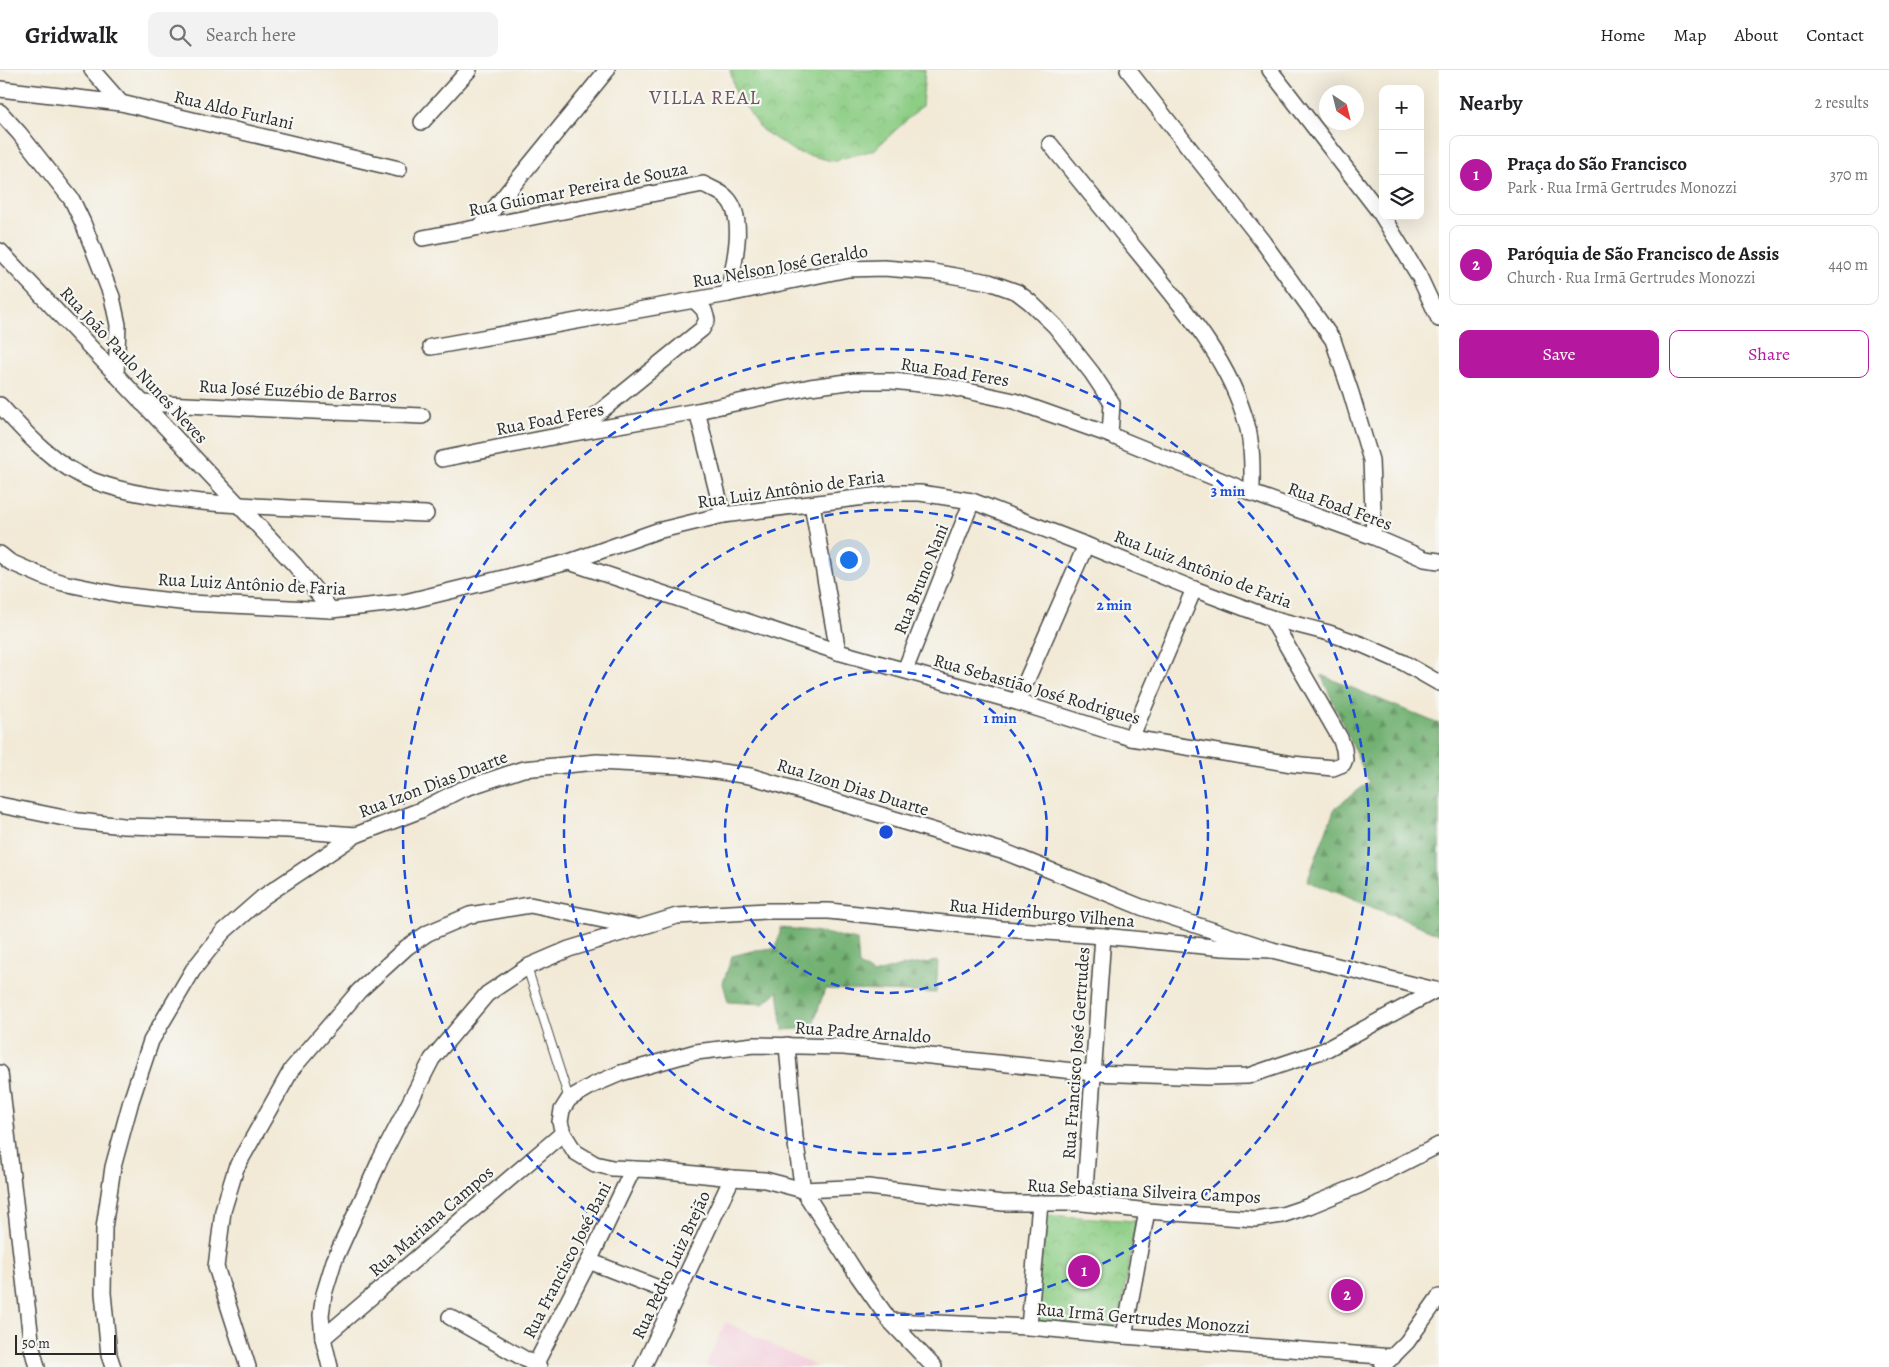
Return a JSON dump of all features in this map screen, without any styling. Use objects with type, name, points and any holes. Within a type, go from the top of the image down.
[{"type":"street","points":[[92,70],[121,103]]},
{"type":"street","points":[[422,122],[469,70]]},
{"type":"street","points":[[479,227],[607,70]]},
{"type":"street","points":[[1128,70],[1262,242],[1333,340],[1371,460],[1374,537]]},
{"type":"street","points":[[1270,70],[1381,214],[1419,276],[1439,319]]},
{"type":"street","name":"Rua Aldo Furlani","points":[[0,88],[121,103],[399,169]]},
{"type":"street","points":[[0,112],[72,200],[83,223],[112,297],[118,325],[116,375]]},
{"type":"street","points":[[1050,144],[1192,318],[1217,355],[1248,426],[1252,450],[1252,494]]},
{"type":"street","name":"Rua Guiomar Pereira de Souza","points":[[423,238],[703,184],[727,197],[736,212],[738,236],[728,294]]},
{"type":"street","name":"Rua João Paulo Nunes Neves","points":[[0,251],[295,565],[331,610]]},
{"type":"street","name":"Rua Nelson José Geraldo","points":[[431,347],[728,294],[848,269],[884,268],[933,272],[989,282],[1017,292],[1030,302],[1054,326],[1092,373],[1112,403],[1110,435]]},
{"type":"street","points":[[574,433],[702,329],[707,320],[704,310],[694,300]]},
{"type":"street","name":"Rua Foad Feres","points":[[442,459],[698,411],[810,387],[855,381],[892,381],[948,387],[1014,401],[1110,435],[1252,494],[1374,537],[1425,559],[1439,561]]},
{"type":"street","name":"Rua José Euzébio de Barros","points":[[142,402],[422,416]]},
{"type":"street","points":[[0,405],[24,432],[61,463],[93,481],[149,496],[239,506],[426,514]]},
{"type":"street","points":[[698,411],[723,515]]},
{"type":"street","name":"Rua Luiz Antônio de Faria","points":[[3,559],[63,583],[121,595],[189,603],[331,610],[405,602],[569,562],[657,531],[723,515],[896,493],[936,495],[972,501],[1272,618],[1329,633],[1363,645],[1439,683]]},
{"type":"street","name":"Rua Bruno Nani","points":[[904,670],[972,501]]},
{"type":"street","points":[[812,504],[838,652]]},
{"type":"street","points":[[1017,702],[1086,545]]},
{"type":"street","name":"Rua Sebastião José Rodrigues","points":[[569,562],[838,652],[1017,702],[1131,738],[1292,764],[1333,768],[1343,764],[1345,760],[1344,749],[1340,738],[1272,618]]},
{"type":"street","points":[[1131,738],[1194,589]]},
{"type":"street","name":"Rua Izon Dias Duarte","points":[[113,1367],[109,1355],[103,1292],[104,1228],[114,1167],[131,1100],[152,1041],[193,970],[223,932],[263,897],[356,835],[421,810],[460,790],[523,769],[597,762],[680,766],[750,776],[1005,852],[1141,907],[1272,950]]},
{"type":"street","points":[[0,805],[79,821],[123,826],[288,830],[356,835]]},
{"type":"street","points":[[248,1367],[216,1267],[222,1211],[236,1168],[292,1069],[359,991],[407,947],[428,933],[470,915],[530,905],[638,927]]},
{"type":"street","name":"Rua Hidemburgo Vilhena","points":[[330,1367],[323,1338],[321,1315],[324,1294],[334,1261],[380,1160],[432,1059],[487,994],[527,967],[568,949],[677,916],[767,911],[829,911],[1002,929],[1103,936],[1223,948],[1272,950],[1438,991]]},
{"type":"street","name":"Rua Francisco José Gertrudes","points":[[1084,1203],[1103,936]]},
{"type":"street","name":"Rua Padre Arnaldo","points":[[569,1099],[593,1085],[621,1073],[696,1052],[754,1045],[844,1047],[1092,1073],[1207,1077],[1248,1076],[1325,1050],[1438,991]]},
{"type":"street","points":[[787,1045],[795,1138],[803,1190],[858,1276],[890,1321],[934,1367]]},
{"type":"street","points":[[0,1073],[32,1348],[36,1367]]},
{"type":"street","points":[[569,1099],[562,1110],[560,1122],[563,1133],[568,1144],[575,1152],[595,1164],[612,1168],[765,1180],[803,1190]]},
{"type":"street","name":"Rua Mariana Campos","points":[[323,1338],[563,1133]]},
{"type":"street","name":"Rua Sebastiana Silveira Campos","points":[[803,1190],[868,1187],[1003,1203],[1084,1203],[1231,1219],[1255,1219],[1282,1215],[1360,1184],[1439,1145]]},
{"type":"street","name":"Rua Francisco José Bani","points":[[536,1366],[633,1169]]},
{"type":"street","name":"Rua Pedro Luiz Brejão","points":[[643,1367],[732,1178]]},
{"type":"street","points":[[1029,1327],[1040,1203]]},
{"type":"street","points":[[1124,1336],[1147,1211]]},
{"type":"street","points":[[589,1261],[676,1295]]},
{"type":"street","points":[[1387,1362],[1407,1342],[1439,1298]]},
{"type":"street","points":[[450,1317],[536,1366]]},
{"type":"street","name":"Rua Irmã Gertrudes Monozzi","points":[[890,1321],[1029,1327],[1387,1362]]},
{"type":"lane","points":[[527,967],[569,1099]]},
{"type":"shaded area","points":[[726,1322],[817,1367],[705,1367]]},
{"type":"green space","points":[[730,70],[925,70],[922,106],[874,150],[832,161],[796,152],[762,130],[736,93]]},
{"type":"green space","points":[[1321,675],[1439,724],[1439,934],[1307,881],[1335,808],[1369,782]]},
{"type":"green space","points":[[781,928],[814,931],[857,940],[859,965],[873,974],[902,966],[938,961],[936,993],[825,989],[812,1028],[783,1030],[778,991],[763,1004],[728,1002],[723,983],[732,956],[756,950],[776,948]]},
{"type":"green space","points":[[1048,1215],[1136,1221],[1118,1327],[1032,1321]]},
{"type":"place","name":"Praça do São Francisco","points":[[1084,1271]]},
{"type":"place","name":"Paróquia de São Francisco de Assis","points":[[1347,1295]]},
{"type":"district","name":"VILLA REAL","points":[[705,97]]}]
